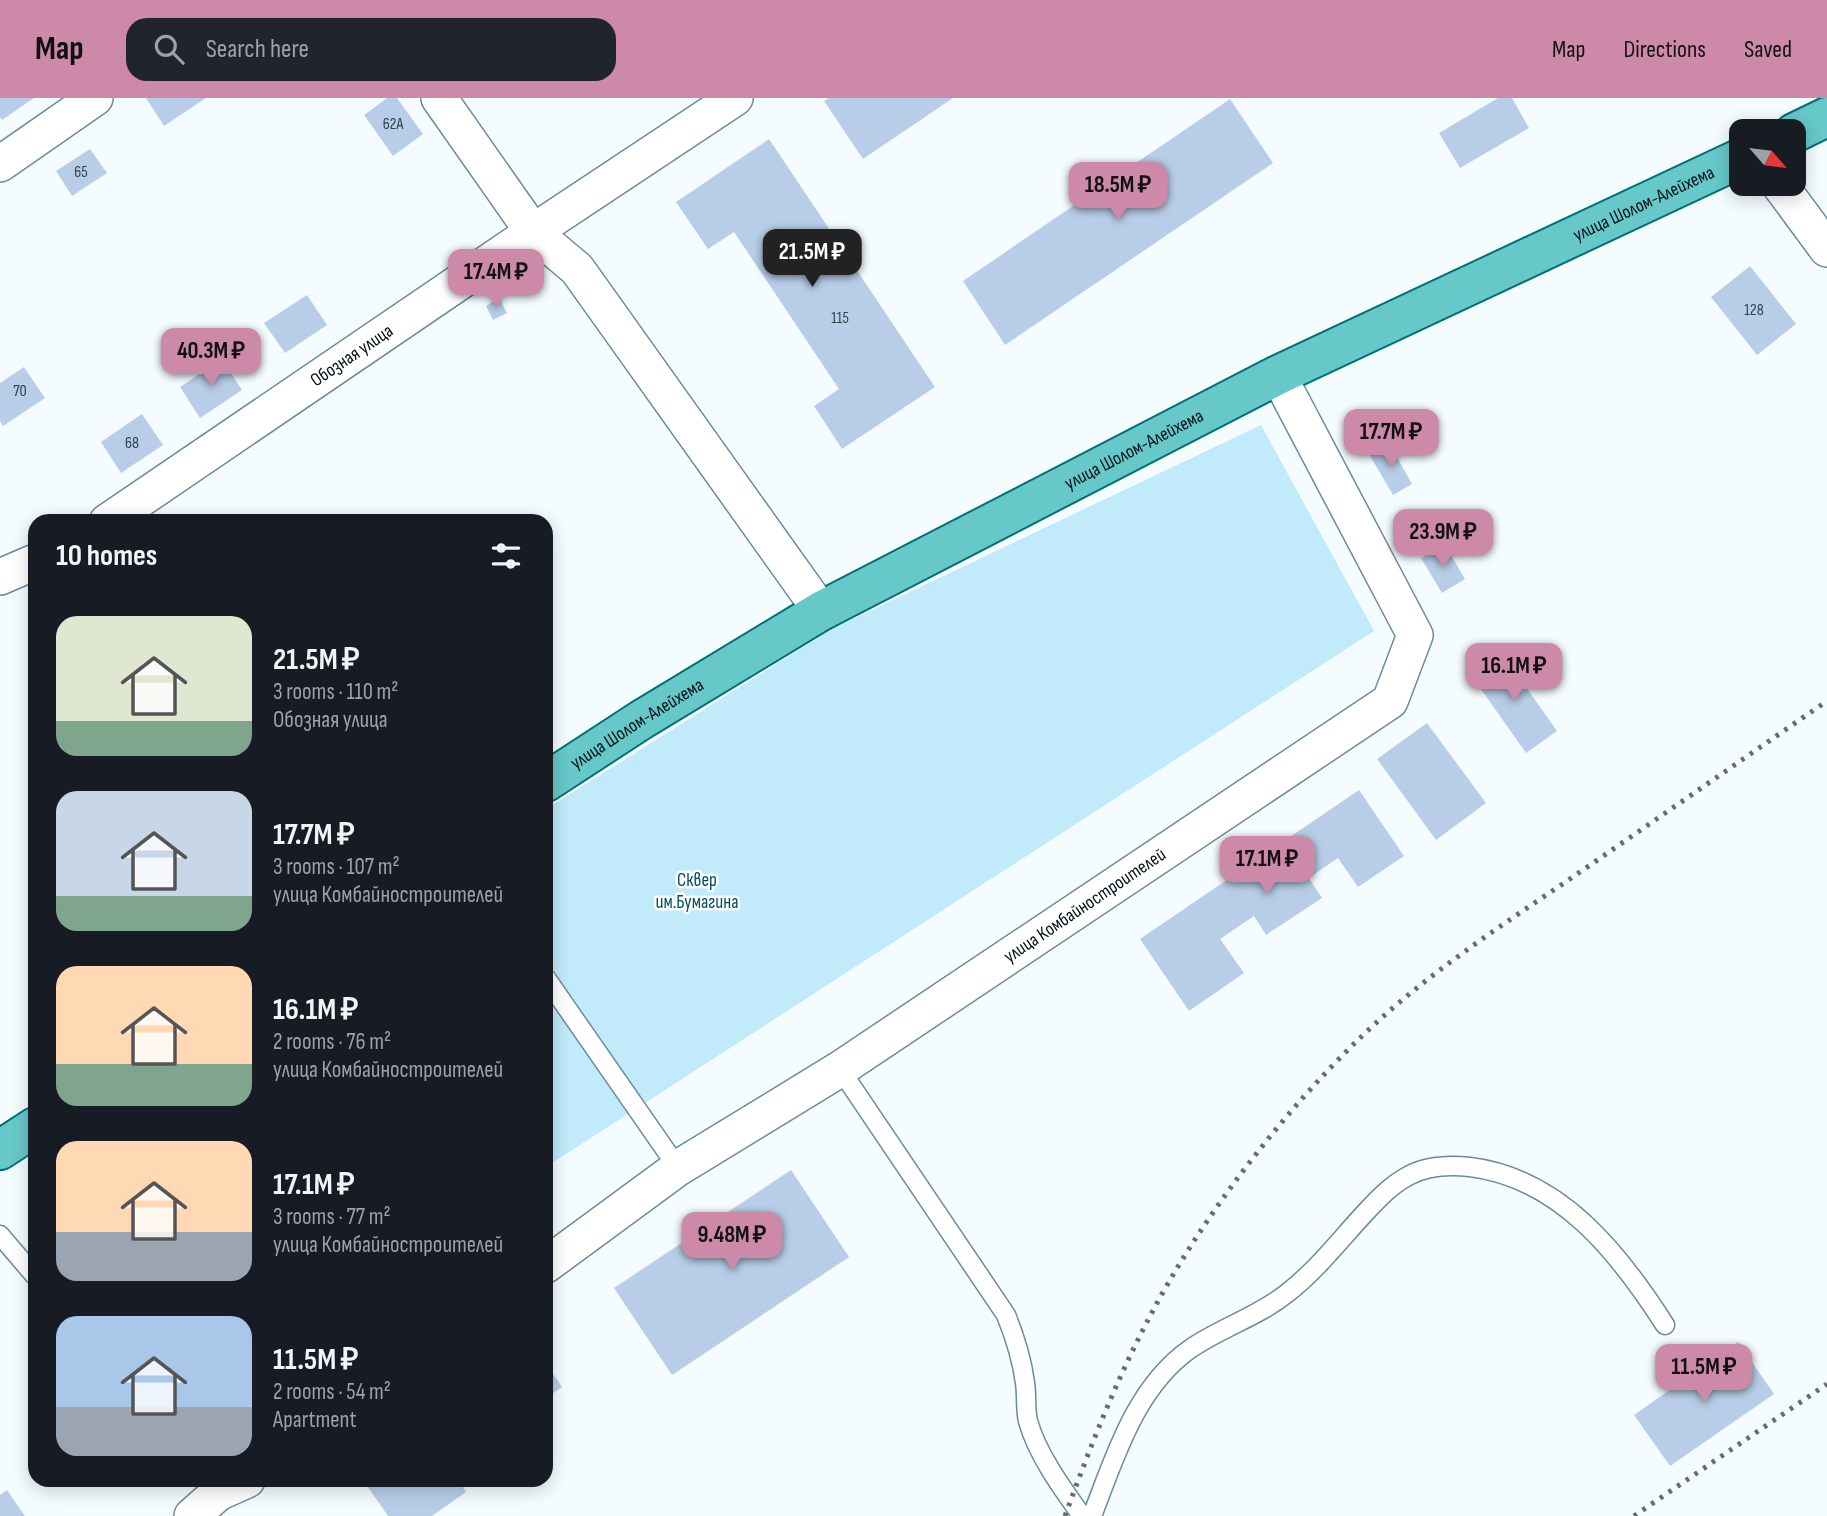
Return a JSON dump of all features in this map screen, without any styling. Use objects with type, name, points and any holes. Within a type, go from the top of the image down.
[{"type":"main road","points":[[1806,127],[1827,117]]},
{"type":"main road","name":"улица Шолом-Алейхема","points":[[553,777],[641,720],[821,611],[1278,375],[1729,164]]},
{"type":"main road","points":[[0,1150],[28,1132]]},
{"type":"street","points":[[0,164],[95,98]]},
{"type":"street","points":[[439,98],[533,232],[577,269],[821,611]]},
{"type":"street","name":"Обозная улица","points":[[119,514],[735,98]]},
{"type":"street","points":[[1788,196],[1827,249]]},
{"type":"street","name":"улица Комбайностроителей","points":[[553,1260],[678,1168],[840,1069],[1390,701],[1415,635],[1278,375]]},
{"type":"street","points":[[0,577],[28,565]]},
{"type":"street","points":[[192,1516],[222,1487]]},
{"type":"lane","points":[[553,988],[678,1168]]},
{"type":"lane","points":[[840,1069],[1006,1315],[1021,1359],[1026,1385],[1027,1419],[1037,1445],[1082,1516]]},
{"type":"lane","points":[[1092,1516],[1125,1431],[1152,1386],[1168,1368],[1189,1350],[1286,1294],[1305,1278],[1376,1201],[1409,1175],[1433,1168],[1458,1166],[1509,1175],[1531,1185],[1572,1213],[1601,1239],[1642,1288],[1665,1325]]},
{"type":"lane","points":[[0,1235],[28,1268]]},
{"type":"green space","name":"Сквер им.Бумагина","points":[[1261,425],[1374,631],[553,1162],[553,805],[832,629]]},
{"type":"building","points":[[0,98],[34,98],[2,120]]},
{"type":"building","points":[[146,98],[206,98],[164,126]]},
{"type":"building","points":[[387,98],[397,98],[423,134],[393,156],[364,115]]},
{"type":"building","points":[[829,98],[953,98],[863,159],[824,101]]},
{"type":"building","points":[[1498,98],[1512,98],[1529,128],[1460,168],[1439,133]]},
{"type":"building","points":[[1230,99],[1273,163],[1005,345],[963,281]]},
{"type":"building","points":[[769,139],[935,387],[842,449],[814,406],[839,389],[734,232],[708,249],[676,202]]},
{"type":"building","points":[[90,149],[107,173],[72,196],[56,171]]},
{"type":"building","points":[[1750,266],[1796,324],[1757,355],[1711,297]]},
{"type":"building","points":[[307,295],[327,325],[285,353],[264,323]]},
{"type":"building","points":[[499,298],[507,313],[493,320],[486,306]]},
{"type":"building","points":[[222,359],[242,390],[200,418],[180,387]]},
{"type":"building","points":[[24,367],[45,398],[3,426],[0,421],[0,383]]},
{"type":"building","points":[[142,414],[163,445],[121,473],[101,442]]},
{"type":"building","points":[[1389,443],[1412,484],[1393,495],[1369,454]]},
{"type":"building","points":[[1445,545],[1465,579],[1442,593],[1421,558]]},
{"type":"building","points":[[1502,653],[1557,731],[1526,753],[1471,675]]},
{"type":"building","points":[[1427,723],[1486,803],[1436,840],[1377,759]]},
{"type":"building","points":[[1359,790],[1404,856],[1358,887],[1338,858],[1309,878],[1322,898],[1266,935],[1254,916],[1220,939],[1244,973],[1189,1011],[1140,939]]},
{"type":"building","points":[[791,1170],[849,1257],[672,1375],[614,1288]]},
{"type":"building","points":[[1738,1342],[1774,1394],[1670,1466],[1634,1415]]},
{"type":"building","points":[[553,1374],[562,1387],[553,1393]]},
{"type":"building","points":[[368,1487],[463,1487],[466,1492],[432,1516],[388,1516]]},
{"type":"building","points":[[7,1490],[25,1516],[0,1516],[0,1495]]},
{"type":"railway","points":[[1065,1516],[1114,1392],[1169,1283],[1244,1170],[1331,1067],[1409,994],[1461,954],[1827,701]]},
{"type":"railway","points":[[1634,1516],[1827,1384]]}]
